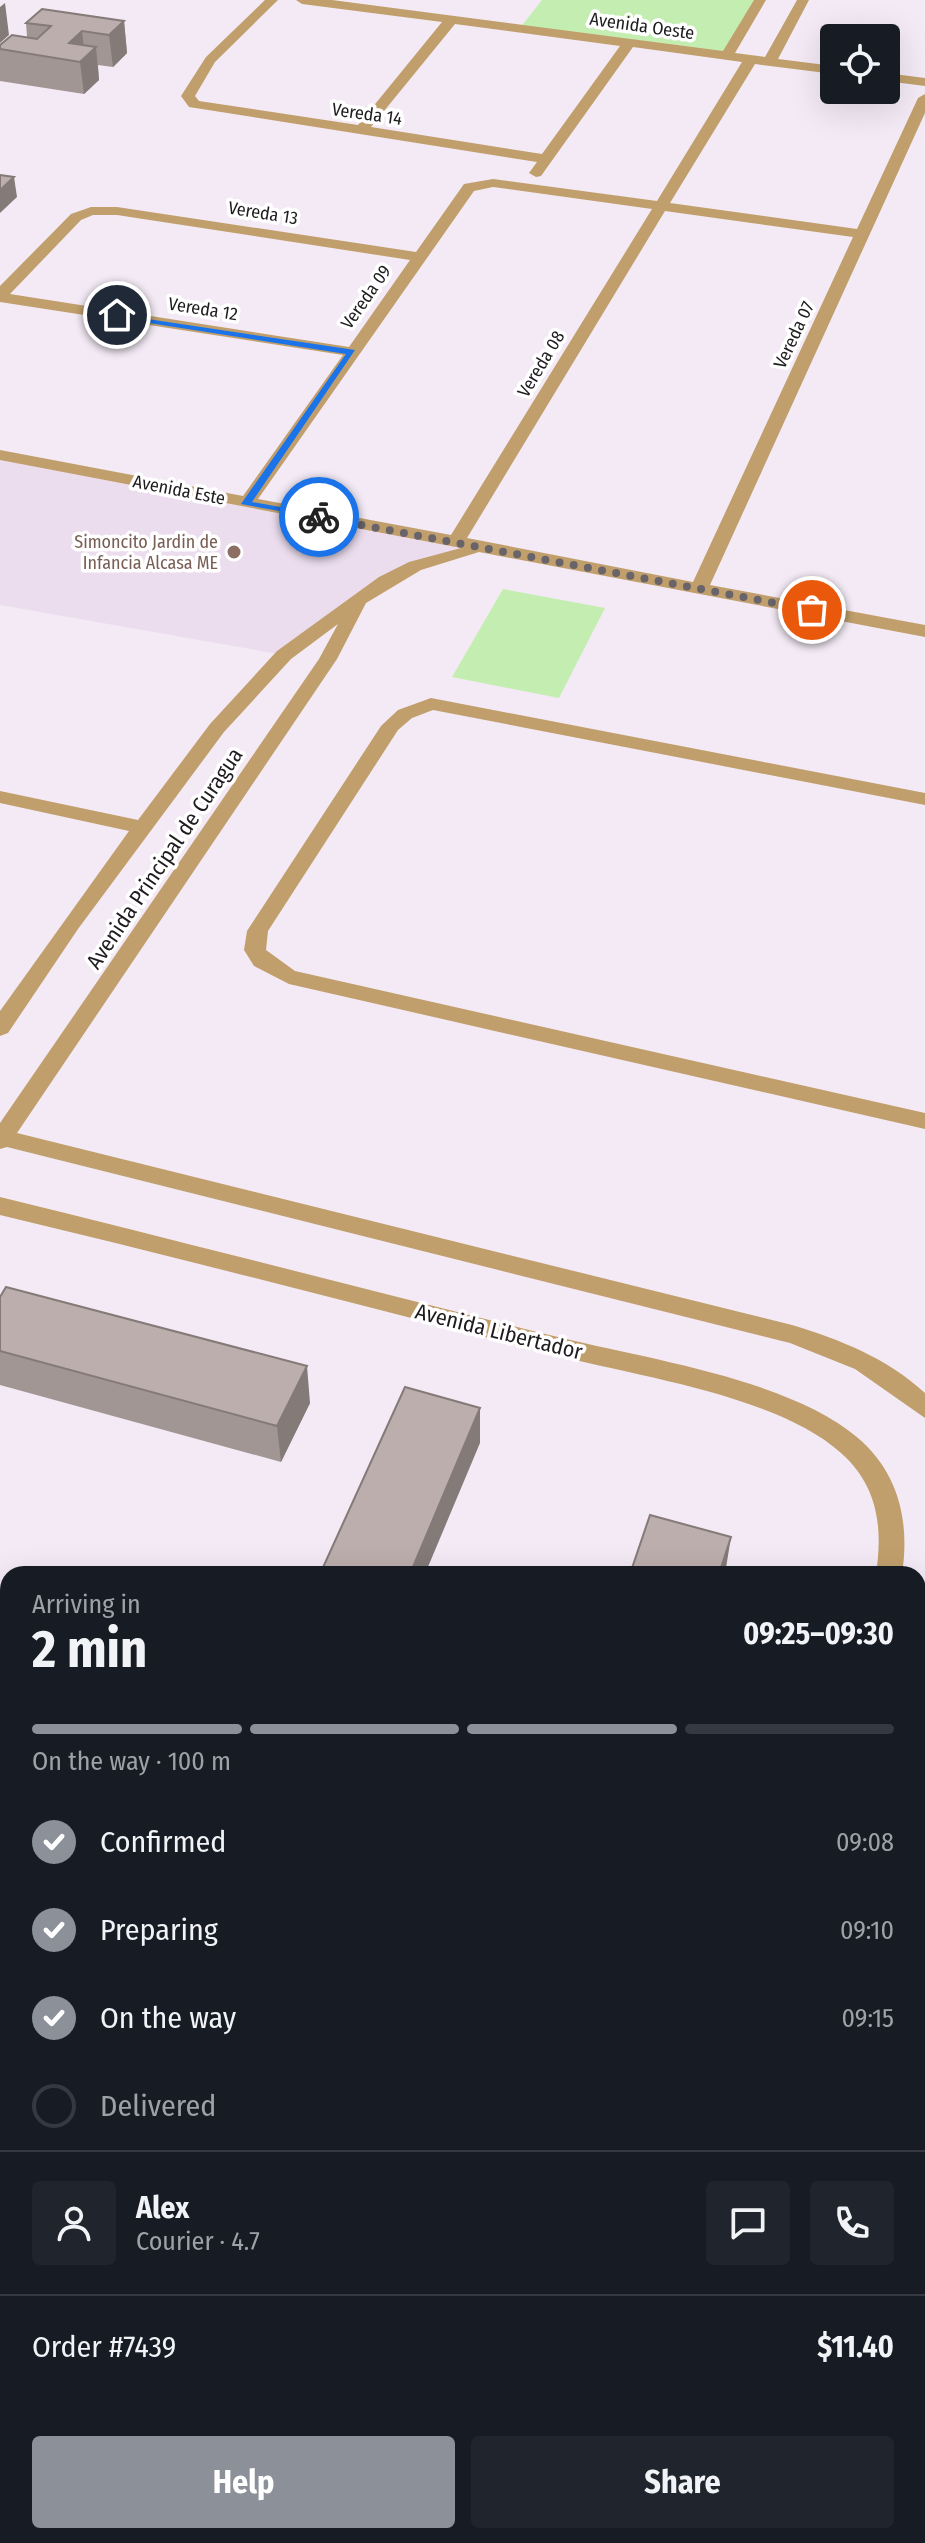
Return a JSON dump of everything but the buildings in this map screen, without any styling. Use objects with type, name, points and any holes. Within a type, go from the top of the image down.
[{"type":"street","name":"Vereda 14","points":[[272,0],[215,56],[189,88],[188,96],[206,108],[546,159]]},
{"type":"street","name":"Avenida Oeste","points":[[302,0],[820,68]]},
{"type":"street","points":[[727,56],[760,0]]},
{"type":"street","points":[[770,61],[803,0]]},
{"type":"street","points":[[361,131],[452,19]]},
{"type":"street","points":[[629,43],[526,188],[862,234]]},
{"type":"street","name":"Vereda 08","points":[[455,543],[751,59]]},
{"type":"street","points":[[900,79],[925,82]]},
{"type":"street","name":"Vereda 07","points":[[699,589],[925,98]]},
{"type":"street","name":"Vereda 09","points":[[246,504],[463,192],[484,183],[526,188]]},
{"type":"street","name":"Vereda 13","points":[[0,296],[76,217],[102,210],[419,257]]},
{"type":"street","name":"Vereda 12","points":[[0,296],[352,352]]},
{"type":"street","name":"Avenida Este","points":[[0,455],[925,631]]},
{"type":"street","name":"Avenida Principal de Curagua","points":[[0,1028],[143,828],[251,689],[284,655],[361,598],[415,566],[486,549]]},
{"type":"street","name":"Avenida Principal de Curagua","points":[[1,1138],[328,659],[361,598]]},
{"type":"street","points":[[925,799],[431,704],[405,714],[391,726],[258,931],[255,941],[262,961],[289,977],[925,1121]]},
{"type":"street","points":[[0,797],[143,828]]},
{"type":"street","points":[[1,1138],[792,1334],[847,1352],[887,1373],[925,1408]]},
{"type":"street","name":"Avenida Libertador","points":[[0,1206],[627,1364],[776,1406],[815,1422],[847,1443],[872,1469],[888,1495],[895,1522],[890,1566]]},
{"type":"shaded area","name":"Simoncito Jardin de Infancia Alcasa ME","points":[[0,455],[486,549],[415,566],[284,655],[0,605]]},
{"type":"green space","points":[[542,0],[760,0],[727,56],[520,28]]},
{"type":"green space","points":[[503,589],[605,608],[559,698],[452,677]]},
{"type":"way so far","points":[[319,517],[812,610]]},
{"type":"place","name":"Simoncito Jardin de Infancia Alcasa ME","points":[[234,552]]},
{"type":"route","points":[[117,315],[352,352],[246,504],[319,517]]}]
